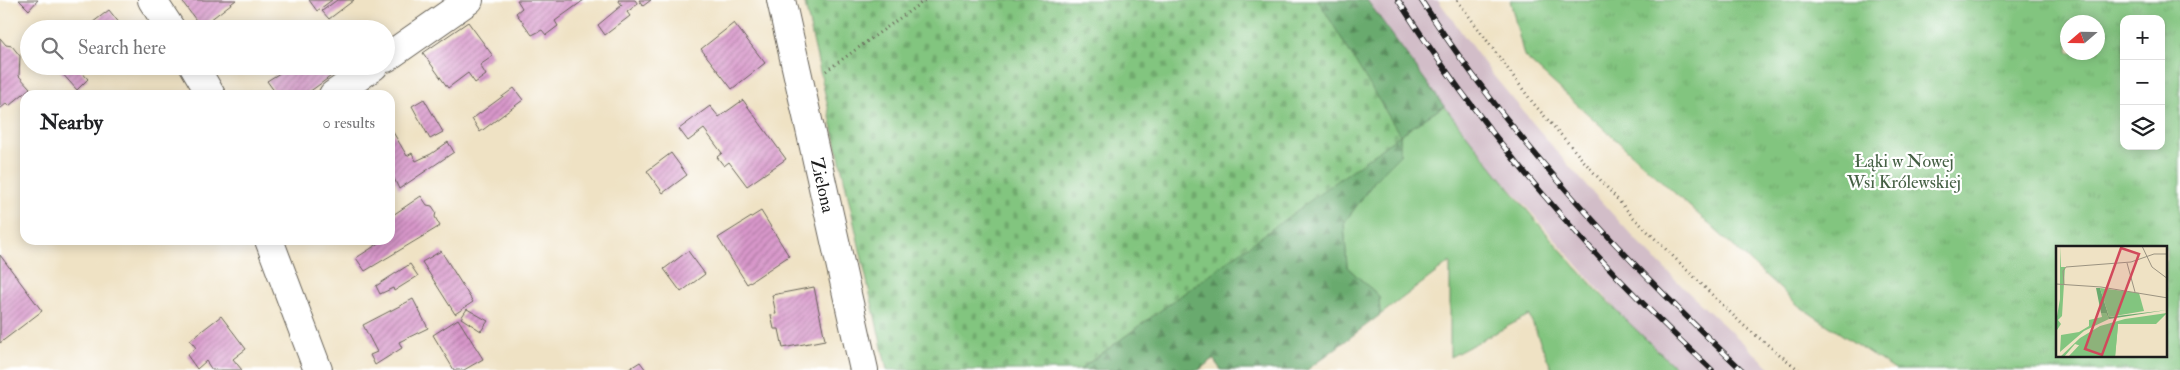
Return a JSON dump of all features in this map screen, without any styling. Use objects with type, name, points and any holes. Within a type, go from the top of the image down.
[{"type":"street","points":[[152,0],[165,20]]},
{"type":"street","points":[[395,52],[469,0]]},
{"type":"street","name":"Zielona","points":[[781,0],[864,370]]},
{"type":"street","points":[[199,75],[208,90]]},
{"type":"street","points":[[340,90],[361,75]]},
{"type":"street","points":[[271,245],[318,370]]},
{"type":"path","points":[[801,88],[925,0]]},
{"type":"path","points":[[1457,0],[1533,103],[1632,216],[1743,325],[1799,370]]},
{"type":"shaded area","points":[[1367,0],[1438,0],[1492,74],[1569,166],[1635,239],[1692,296],[1773,370],[1678,370],[1622,316],[1503,180],[1444,106]]},
{"type":"green space","points":[[804,0],[1318,0],[1400,135],[1079,370],[887,370]]},
{"type":"green space","points":[[1318,0],[1367,0],[1444,106],[1400,135],[1400,155],[1376,179],[1344,223],[1347,267],[1379,296],[1380,315],[1307,370],[1221,370],[1213,359],[1199,370],[1079,370],[1399,135]]},
{"type":"green space","name":"Łąki w Nowej Wsi Królewskiej","points":[[1510,0],[2180,0],[2180,370],[1895,370],[1799,306],[1524,56]]},
{"type":"green space","points":[[1444,106],[1530,214],[1576,267],[1623,317],[1678,370],[1552,370],[1529,315],[1450,357],[1450,262],[1380,315],[1379,296],[1347,267],[1344,223],[1376,179],[1400,155],[1400,135]]},
{"type":"building","points":[[19,0],[38,0],[29,10]]},
{"type":"building","points":[[181,0],[236,0],[210,20],[196,20]]},
{"type":"building","points":[[309,0],[332,0],[317,11]]},
{"type":"building","points":[[337,0],[354,0],[329,19],[322,11]]},
{"type":"building","points":[[517,0],[584,0],[555,21],[558,26],[546,35],[542,30],[532,35],[516,13],[522,8]]},
{"type":"building","points":[[618,0],[635,0],[638,4],[627,12],[630,16],[605,35],[598,25],[622,5]]},
{"type":"building","points":[[639,0],[651,0],[643,6]]},
{"type":"building","points":[[109,10],[117,20],[96,20]]},
{"type":"building","points":[[468,22],[493,56],[480,65],[486,75],[475,83],[468,73],[448,88],[423,53]]},
{"type":"building","points":[[734,23],[765,63],[732,89],[701,49]]},
{"type":"building","points":[[0,38],[6,45],[12,46],[20,56],[19,76],[30,88],[28,90],[20,90],[20,97],[9,106],[7,103],[0,109]]},
{"type":"building","points":[[64,75],[84,75],[88,79],[77,90]]},
{"type":"building","points":[[277,75],[333,75],[312,90],[273,90],[267,81]]},
{"type":"building","points":[[514,88],[523,100],[480,132],[472,119]]},
{"type":"building","points":[[424,99],[443,132],[430,139],[412,106]]},
{"type":"building","points":[[743,100],[786,159],[747,186],[729,162],[724,166],[717,157],[722,153],[704,129],[688,141],[679,129],[710,106],[719,117]]},
{"type":"building","points":[[395,136],[407,156],[412,153],[416,161],[431,154],[448,142],[454,152],[399,189],[395,181]]},
{"type":"building","points":[[671,153],[687,175],[663,193],[647,171]]},
{"type":"building","points":[[421,196],[427,205],[432,206],[436,212],[435,217],[440,226],[365,271],[356,258],[376,245],[395,245],[395,214]]},
{"type":"building","points":[[761,211],[789,256],[747,284],[718,238]]},
{"type":"building","points":[[441,251],[473,302],[455,314],[422,262]]},
{"type":"building","points":[[688,251],[705,274],[681,292],[664,269]]},
{"type":"building","points":[[0,255],[42,311],[0,343]]},
{"type":"building","points":[[410,264],[418,276],[394,291],[393,288],[380,294],[376,286]]},
{"type":"building","points":[[814,287],[825,340],[783,348],[779,329],[774,329],[771,315],[776,314],[772,295]]},
{"type":"building","points":[[413,299],[428,328],[399,342],[402,348],[375,365],[370,355],[377,352],[363,325]]},
{"type":"building","points":[[467,309],[488,321],[481,331],[461,318]]},
{"type":"building","points":[[221,316],[246,349],[233,359],[242,370],[212,370],[206,361],[197,369],[187,355],[196,348],[190,340]]},
{"type":"building","points":[[458,319],[483,359],[464,370],[454,370],[433,335]]},
{"type":"building","points":[[640,362],[646,370],[629,369]]},
{"type":"railway","points":[[1398,0],[1467,100],[1543,195],[1625,285],[1712,370]]},
{"type":"railway","points":[[1421,0],[1455,51],[1492,100],[1570,195],[1654,284],[1742,370]]}]
